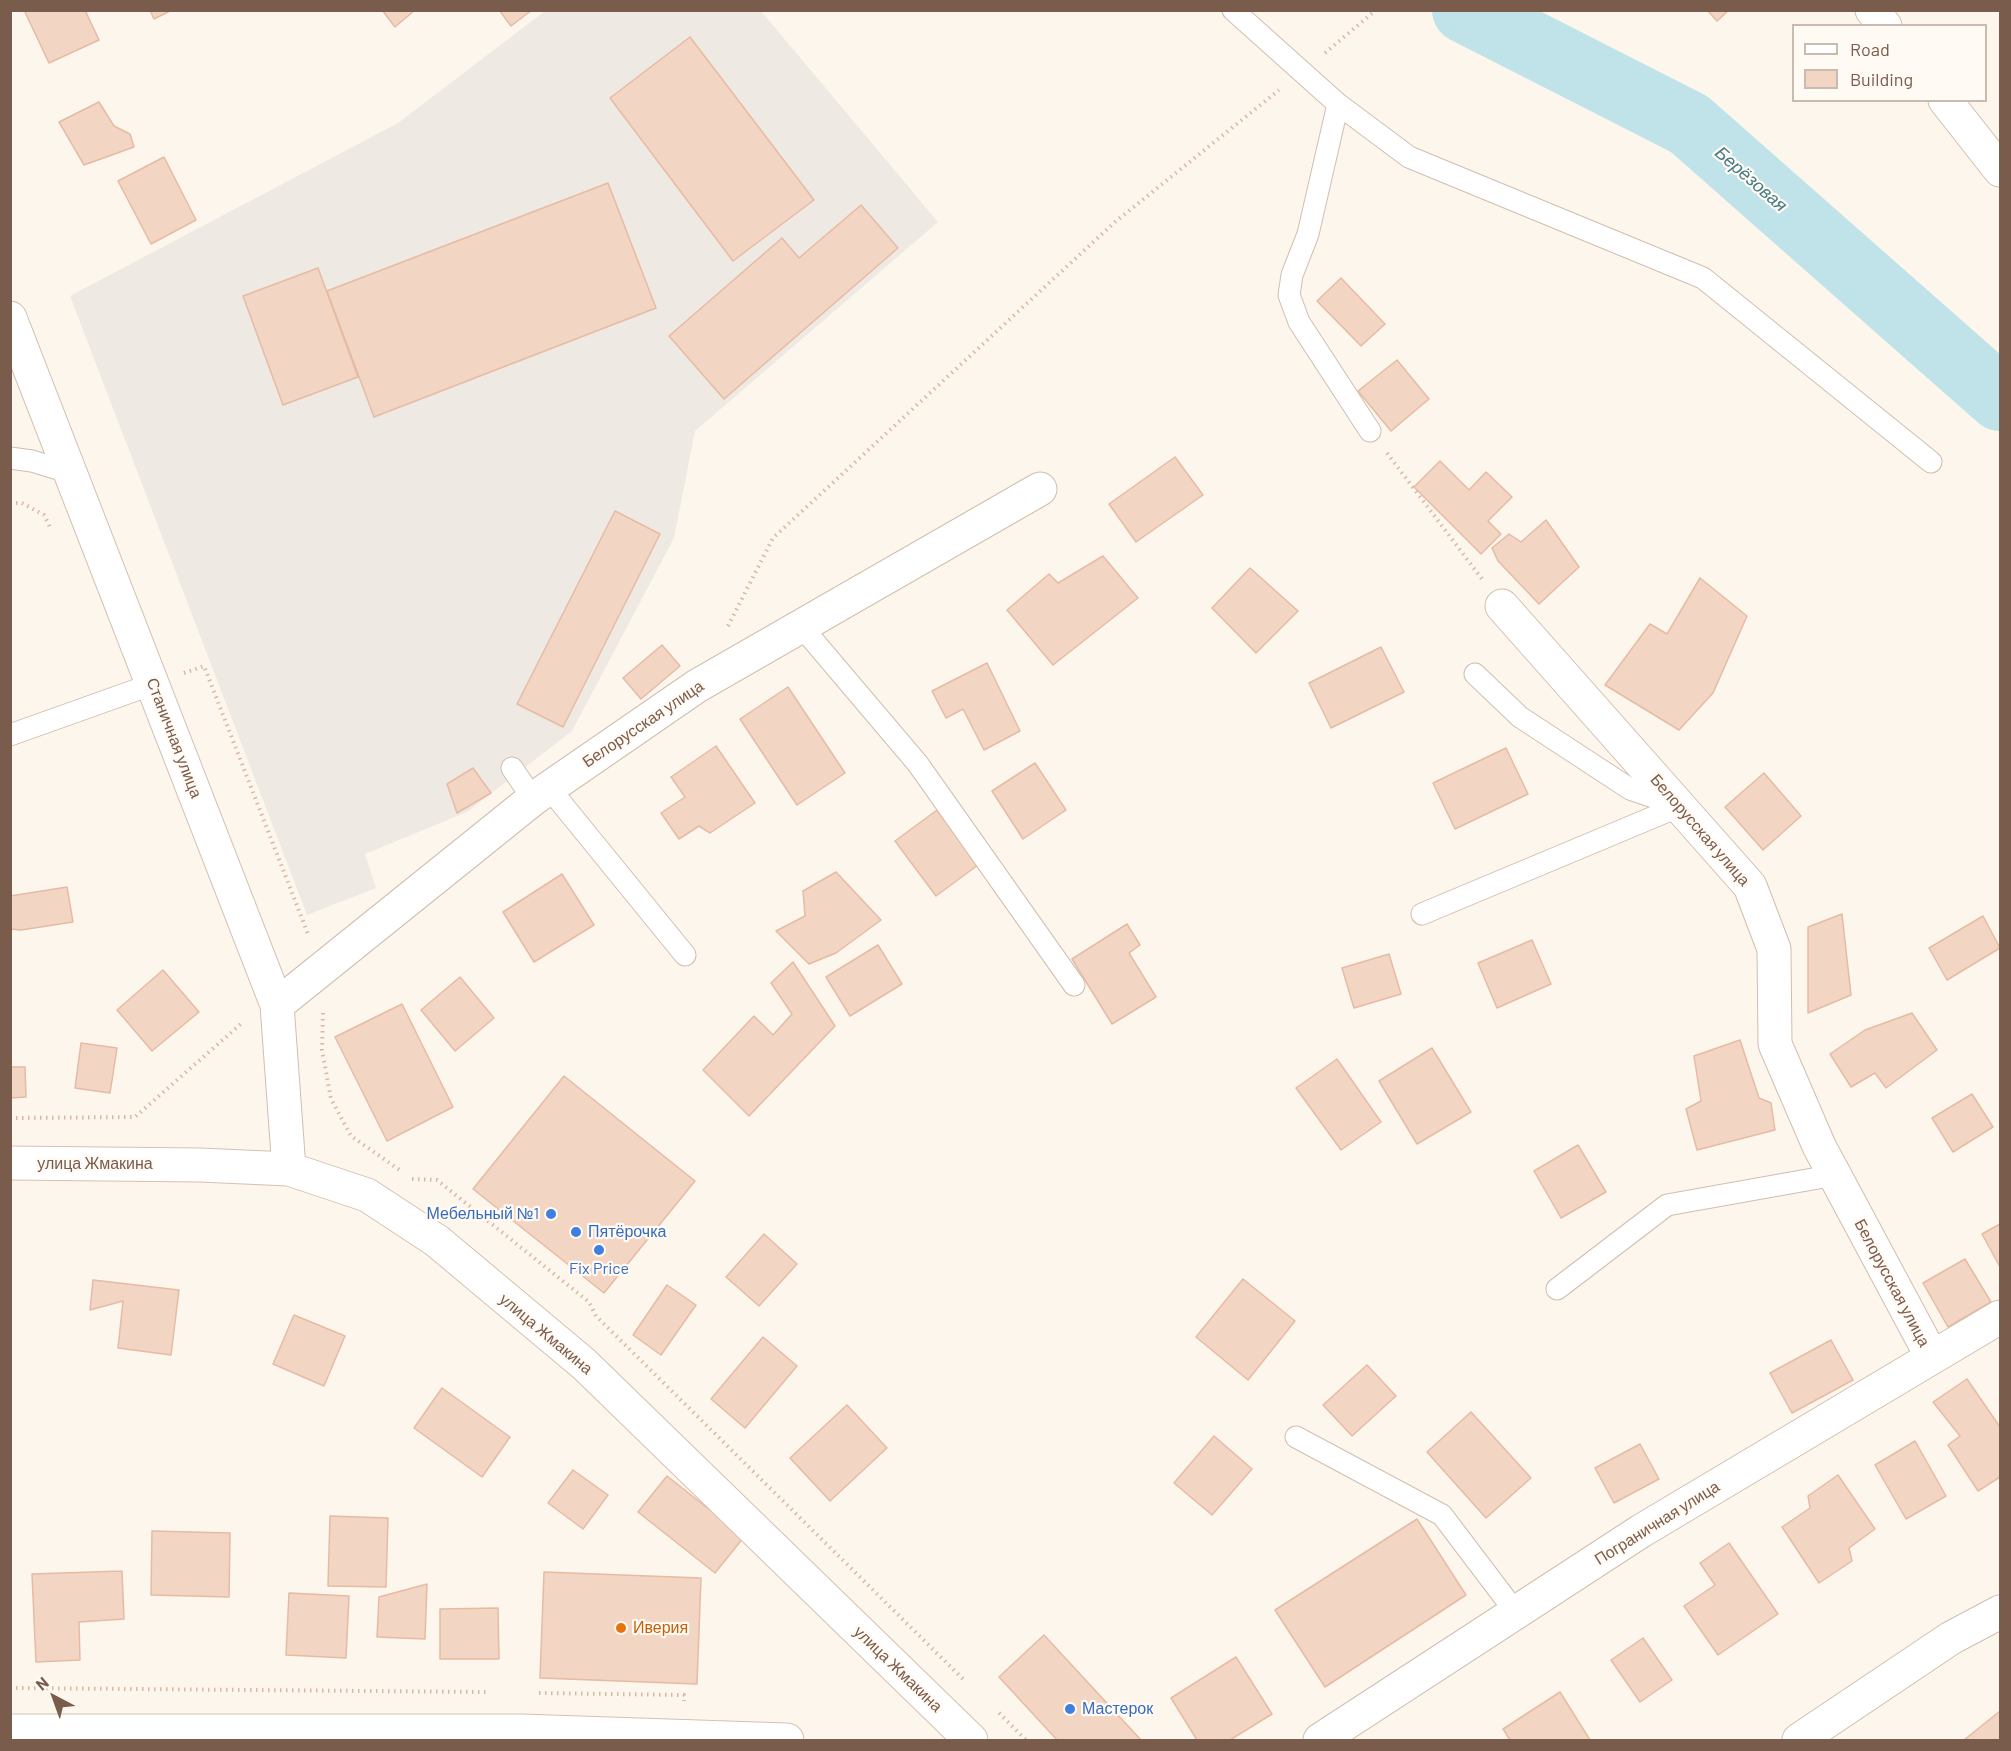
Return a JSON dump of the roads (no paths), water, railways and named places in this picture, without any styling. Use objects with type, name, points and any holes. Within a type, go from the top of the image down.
[{"type":"street","points":[[1872,10],[1883,24]]},
{"type":"street","points":[[1947,102],[2001,170]]},
{"type":"street","name":"Станичная улица","points":[[10,318],[18,357],[71,473],[277,1005],[289,1169]]},
{"type":"street","name":"Белорусская улица","points":[[277,1005],[541,793],[697,686],[1040,489]]},
{"type":"street","name":"Белорусская улица","points":[[1502,606],[1750,886],[1774,949],[1775,1044],[1819,1146],[1932,1357]]},
{"type":"street","name":"улица Жмакина","points":[[10,1164],[200,1165],[289,1169],[367,1195],[427,1235],[584,1364],[971,1740]]},
{"type":"street","name":"Пограничная улица","points":[[1320,1740],[1641,1531],[2001,1317]]},
{"type":"street","points":[[1799,1740],[1951,1638],[2001,1612]]},
{"type":"street","points":[[10,1731],[521,1731],[787,1740]]},
{"type":"lane","points":[[1233,10],[1338,104],[1409,157],[1703,278],[1931,462]]},
{"type":"lane","points":[[1338,104],[1308,234],[1292,275],[1289,295],[1299,322],[1370,431]]},
{"type":"lane","points":[[10,458],[32,461],[71,473]]},
{"type":"lane","points":[[801,626],[918,764],[1074,985]]},
{"type":"lane","points":[[1475,674],[1520,717],[1630,789],[1680,806]]},
{"type":"lane","points":[[10,735],[153,684]]},
{"type":"lane","points":[[512,768],[541,793],[685,955]]},
{"type":"lane","points":[[1422,914],[1680,806]]},
{"type":"lane","points":[[1557,1289],[1667,1205],[1835,1175]]},
{"type":"lane","points":[[1296,1437],[1442,1515],[1516,1614]]},
{"type":"waterway","name":"Берёзовая","points":[[1465,10],[1689,124],[2000,398]]},
{"type":"place","name":"Мебельный №1","points":[[551,1214]]},
{"type":"place","name":"Пятёрочка","points":[[576,1232]]},
{"type":"place","name":"Fix Price","points":[[599,1250]]},
{"type":"place","name":"Иверия","points":[[621,1628]]},
{"type":"place","name":"Мастерок","points":[[1070,1709]]}]
